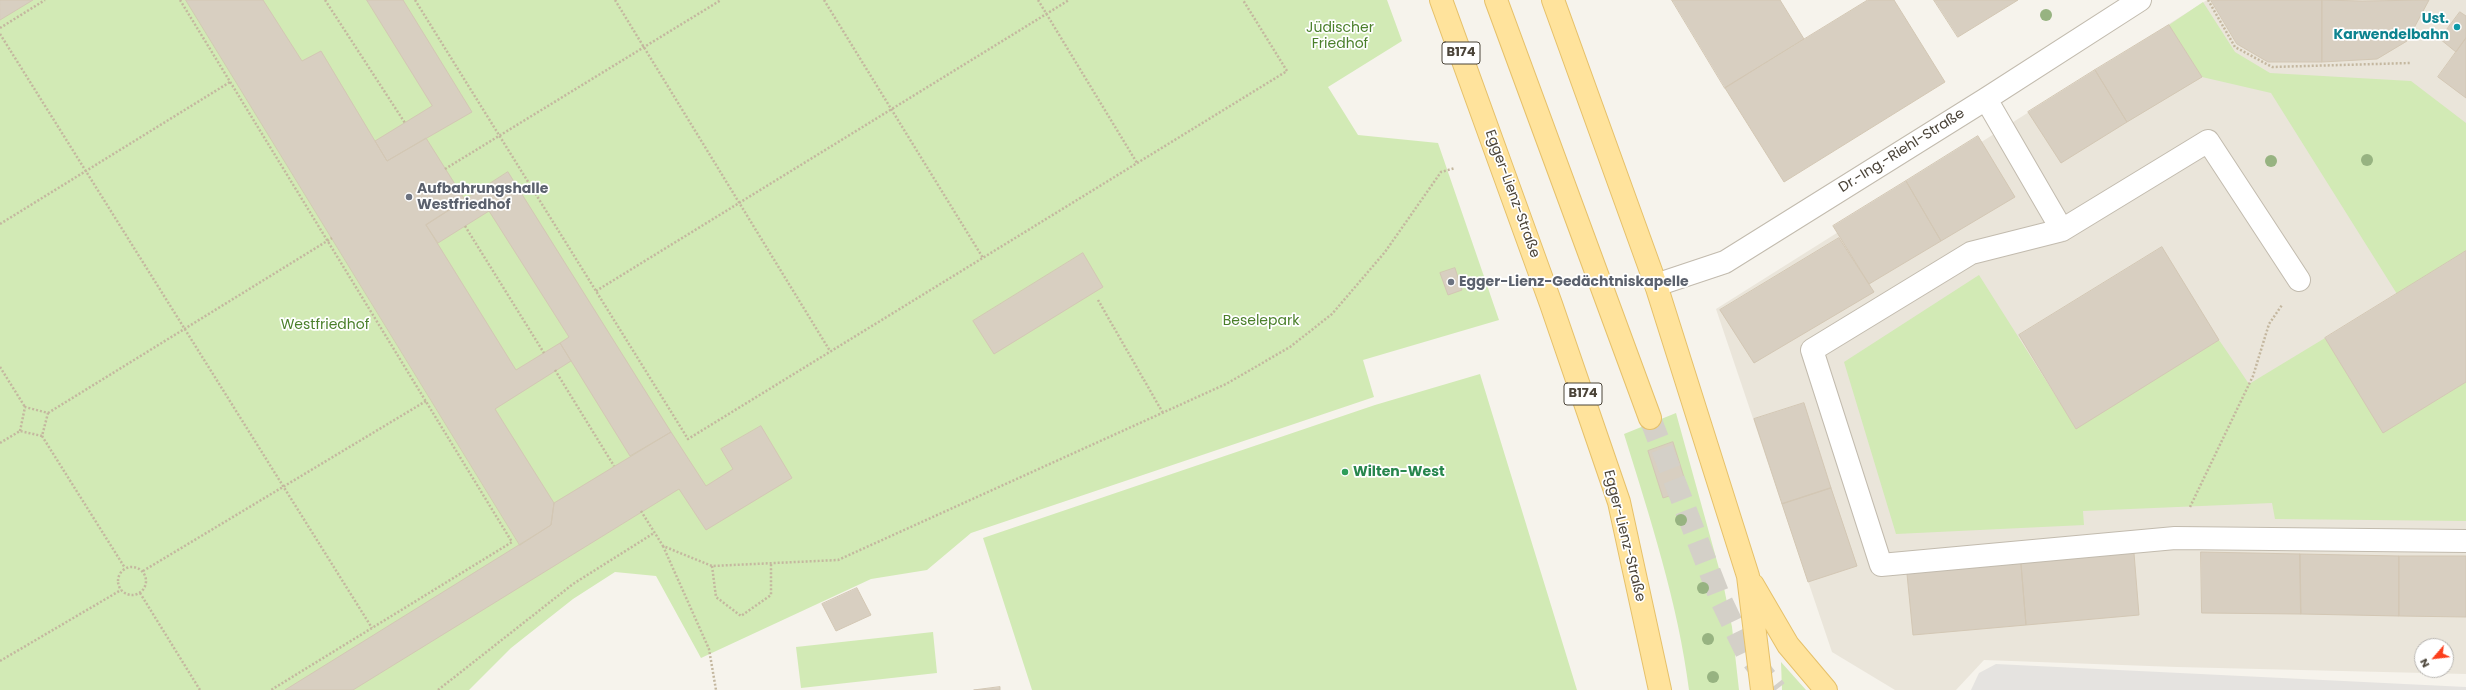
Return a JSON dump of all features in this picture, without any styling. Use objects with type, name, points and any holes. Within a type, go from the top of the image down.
[{"type":"main road","name":"Egger-Lienz-Straße","points":[[1441,0],[1552,304],[1619,502],[1660,690]]},
{"type":"main road","points":[[1496,0],[1650,418]]},
{"type":"main road","points":[[1553,0],[1656,285],[1748,576],[1762,690]]},
{"type":"main road","points":[[1748,576],[1788,645],[1826,690]]},
{"type":"street","name":"Dr.-Ing.-Riehl-Straße","points":[[1656,285],[1725,262],[1986,99],[2140,0]]},
{"type":"street","points":[[1986,99],[2062,230]]},
{"type":"street","points":[[2299,280],[2208,141],[2062,230],[1971,253],[1812,350],[1882,565],[2175,538],[2466,542]]},
{"type":"path","points":[[0,28],[45,0]]},
{"type":"path","points":[[180,0],[512,542],[271,690]]},
{"type":"path","points":[[326,0],[405,123]]},
{"type":"path","points":[[415,0],[688,439],[1287,71],[1243,0]]},
{"type":"path","points":[[615,0],[830,351]]},
{"type":"path","points":[[445,169],[721,0]]},
{"type":"path","points":[[824,0],[983,258]]},
{"type":"path","points":[[1038,0],[1137,163]]},
{"type":"path","points":[[596,291],[1069,0]]},
{"type":"path","points":[[2208,0],[2235,47],[2272,67],[2410,63]]},
{"type":"path","points":[[0,34],[372,628]]},
{"type":"path","points":[[0,224],[230,82]]},
{"type":"path","points":[[663,546],[712,566],[838,560],[1226,384],[1290,347],[1332,314],[1385,252],[1441,172],[1455,168]]},
{"type":"path","points":[[465,226],[544,353]]},
{"type":"path","points":[[42,436],[48,413],[332,238]]},
{"type":"path","points":[[2175,538],[2253,376],[2269,324],[2299,280]]},
{"type":"path","points":[[1098,300],[1164,413]]},
{"type":"path","points":[[0,367],[25,407],[48,413]]},
{"type":"path","points":[[555,370],[614,466]]},
{"type":"path","points":[[143,571],[284,488],[426,401]]},
{"type":"path","points":[[20,431],[25,407]]},
{"type":"path","points":[[0,443],[20,431],[42,436],[125,568]]},
{"type":"path","points":[[641,511],[663,546],[709,649],[716,690]]},
{"type":"path","points":[[438,690],[573,584],[654,533]]},
{"type":"path","points":[[712,566],[716,597],[741,616],[771,595],[771,564]]},
{"type":"path","points":[[138,567],[143,571],[146,578],[146,586],[140,593],[127,594],[121,590],[117,582],[119,574],[125,568],[138,567]]},
{"type":"path","points":[[0,661],[121,590]]},
{"type":"path","points":[[140,593],[200,690]]},
{"type":"shaded area","points":[[2207,0],[2466,0],[2466,674],[2454,674],[2454,638],[2414,638],[2414,673],[2177,667],[1984,660],[1956,690],[1895,690],[1832,652],[1716,309]]},
{"type":"shaded area","points":[[1996,664],[2466,687],[2466,690],[1971,690],[1979,673]]},
{"type":"green space","name":"Westfriedhof","points":[[0,0],[1387,0],[1402,41],[1328,87],[1358,135],[1438,143],[1499,320],[1363,360],[1374,397],[971,533],[927,570],[871,579],[701,658],[656,576],[615,572],[573,599],[511,648],[469,690],[0,690]]},
{"type":"green space","points":[[2203,2],[2235,52],[2270,73],[2411,81],[2466,123],[2466,251],[2397,294],[2271,93],[2202,77],[2169,25]]},
{"type":"green space","points":[[1979,275],[2076,428],[2219,340],[2249,384],[2325,338],[2383,432],[2466,382],[2466,521],[2275,519],[2272,503],[2083,511],[2084,525],[1896,534],[1844,362]]},
{"type":"green space","name":"Wilten-West","points":[[1480,374],[1577,690],[1032,690],[983,538],[1375,405]]},
{"type":"green space","points":[[1676,413],[1723,583],[1732,627],[1739,690],[1689,690],[1678,625],[1662,561],[1624,434]]},
{"type":"green space","points":[[933,632],[937,673],[801,688],[796,647]]},
{"type":"green space","points":[[1781,662],[1806,690],[1782,690]]},
{"type":"building","points":[[0,0],[33,0],[0,20]]},
{"type":"building","points":[[186,0],[263,0],[302,61],[321,51],[387,161],[426,138],[465,200],[426,225],[516,370],[560,343],[571,361],[495,409],[554,503],[551,525],[520,545]]},
{"type":"building","points":[[367,0],[403,0],[472,112],[387,161],[375,141],[432,106]]},
{"type":"building","points":[[1672,0],[1780,0],[1804,39],[1725,88]]},
{"type":"building","points":[[1868,0],[1894,0],[1945,82],[1784,182],[1725,88]]},
{"type":"building","points":[[1934,0],[2018,0],[1958,37]]},
{"type":"building","points":[[2211,0],[2322,0],[2322,62],[2268,62],[2237,44]]},
{"type":"building","points":[[2322,0],[2429,0],[2407,41],[2377,59],[2322,62]]},
{"type":"building","name":"Ust. Karwendelbahn","points":[[2460,12],[2466,16],[2466,38],[2456,52],[2440,39]]},
{"type":"building","points":[[2169,25],[2202,77],[2127,122],[2095,70]]},
{"type":"building","points":[[2466,38],[2466,98],[2438,77]]},
{"type":"building","points":[[2095,70],[2127,122],[2061,163],[2028,112]]},
{"type":"building","points":[[1978,136],[2015,197],[1941,241],[1906,181]]},
{"type":"building","points":[[508,172],[671,432],[630,456],[560,343],[569,337],[489,211],[438,243],[426,225]]},
{"type":"building","points":[[1906,181],[1941,241],[1869,284],[1833,226]]},
{"type":"building","points":[[1839,238],[1874,292],[1754,363],[1720,310]]},
{"type":"building","points":[[2162,247],[2219,340],[2076,429],[2019,335]]},
{"type":"building","points":[[2466,251],[2466,382],[2383,433],[2325,338]]},
{"type":"building","points":[[1083,253],[1103,287],[994,354],[973,321]]},
{"type":"building","name":"Egger-Lienz-Gedächtniskapelle","points":[[1455,268],[1462,290],[1448,295],[1440,273]]},
{"type":"building","points":[[1804,403],[1831,488],[1782,504],[1754,419]]},
{"type":"building","points":[[761,426],[792,478],[706,530],[679,489],[353,690],[285,690],[551,525],[554,503],[671,432],[706,486],[733,469],[721,449]]},
{"type":"building","points":[[1673,442],[1688,490],[1663,498],[1648,451]]},
{"type":"building","points":[[1831,488],[1857,566],[1808,582],[1782,504]]},
{"type":"building","points":[[2201,552],[2300,554],[2301,614],[2202,613]]},
{"type":"building","points":[[2134,553],[2139,615],[2026,625],[2021,564]]},
{"type":"building","points":[[2300,554],[2399,556],[2399,616],[2301,614]]},
{"type":"building","points":[[2399,556],[2466,556],[2466,617],[2399,616]]},
{"type":"building","points":[[2021,564],[2026,625],[1913,635],[1907,574]]},
{"type":"building","points":[[857,588],[871,615],[836,631],[822,604]]},
{"type":"building","points":[[1000,687],[1000,690],[974,690]]},
{"type":"tunnel","points":[[1650,418],[1720,598],[1746,652],[1776,690]]},
{"type":"place","name":"Ust. Karwendelbahn","points":[[2457,27]]},
{"type":"place","name":"Aufbahrungshalle Westfriedhof","points":[[409,197]]},
{"type":"place","name":"Egger-Lienz-Gedächtniskapelle","points":[[1451,282]]},
{"type":"place","name":"Wilten-West","points":[[1345,472]]},
{"type":"park label","name":"Jüdischer Friedhof","points":[[1340,36]]},
{"type":"park label","name":"Beselepark","points":[[1261,321]]}]
